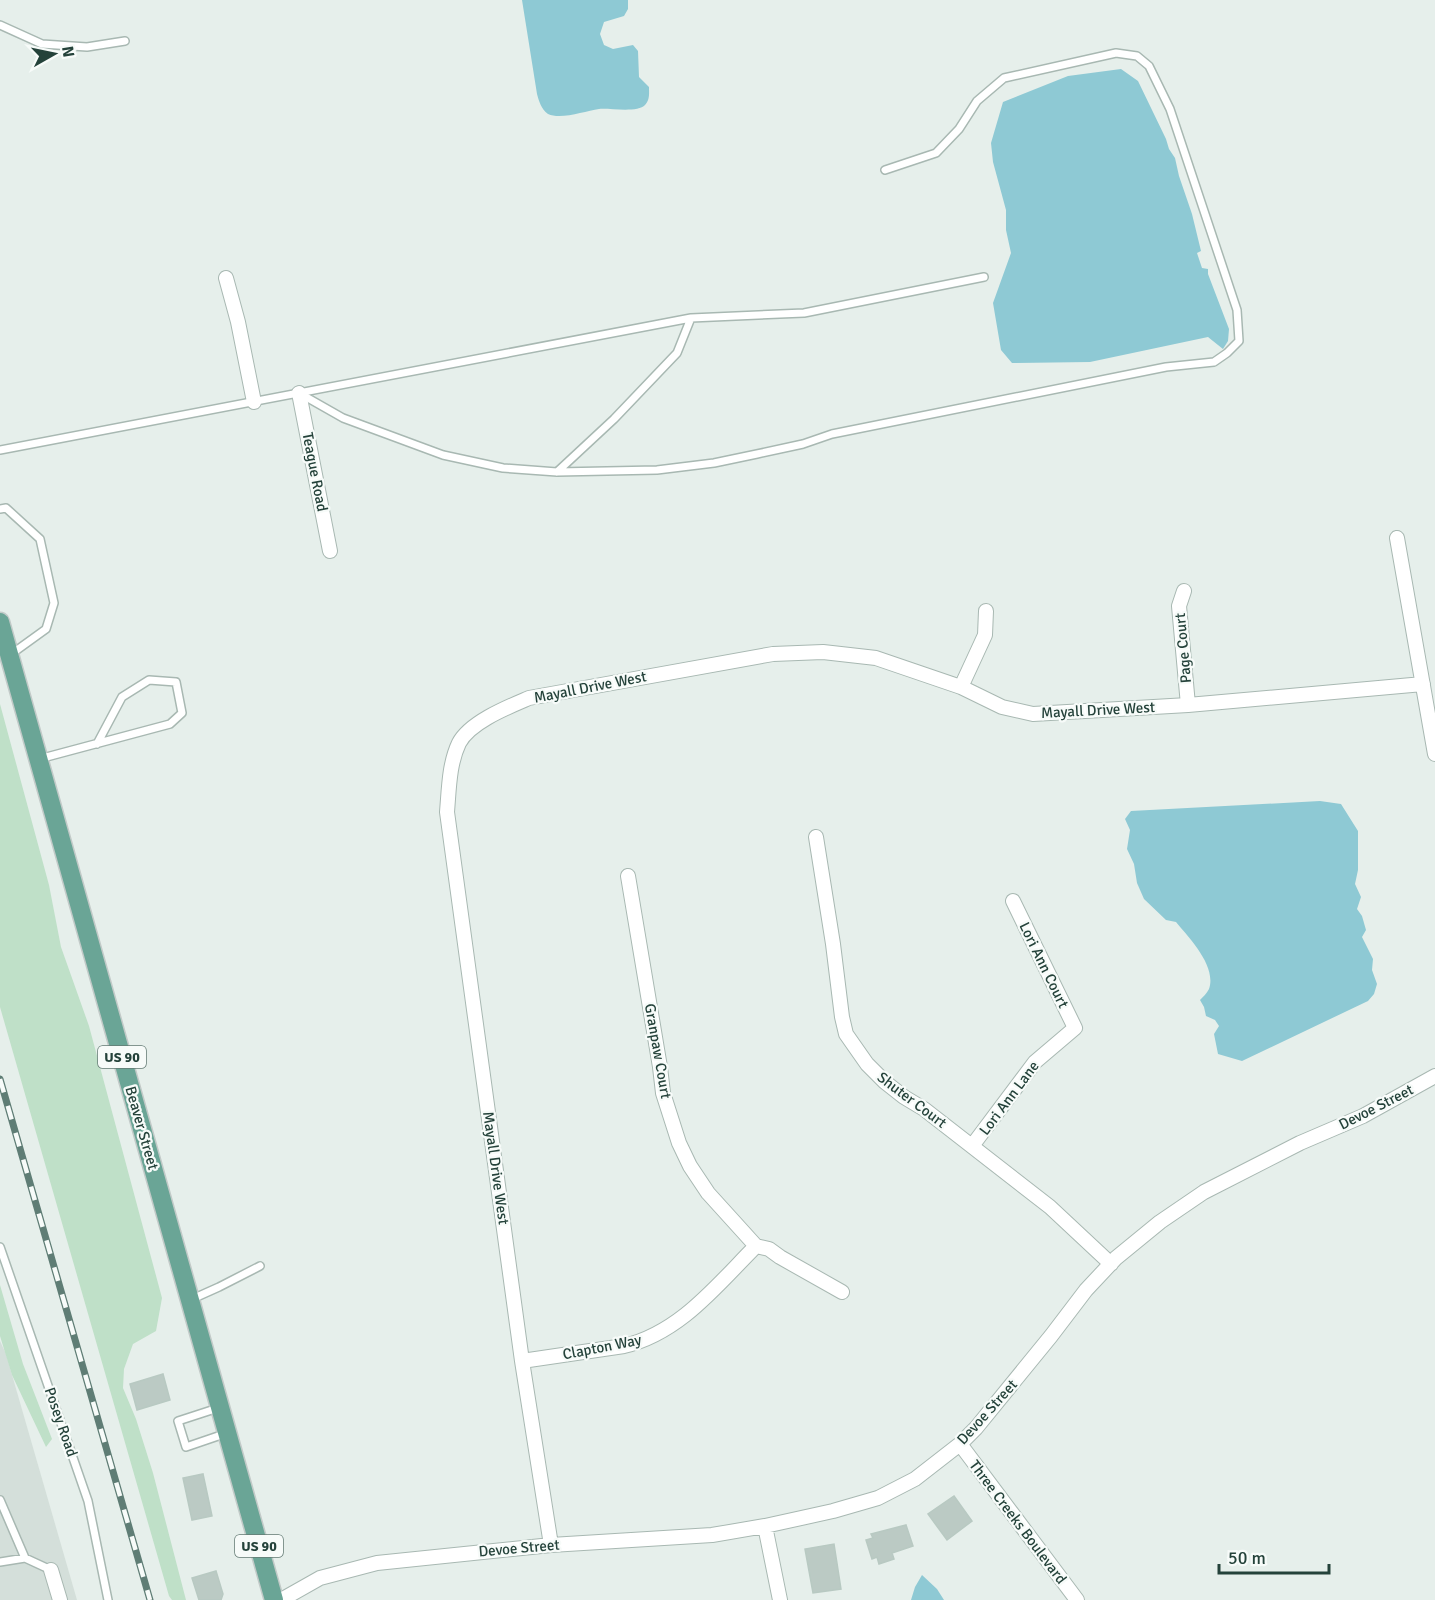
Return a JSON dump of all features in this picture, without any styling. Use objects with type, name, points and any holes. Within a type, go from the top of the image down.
[{"type":"main road","name":"Beaver Street","points":[[0,622],[274,1600]]},
{"type":"street","points":[[226,278],[238,322],[254,402]]},
{"type":"street","name":"Teague Road","points":[[299,393],[330,551]]},
{"type":"street","points":[[1397,538],[1435,754]]},
{"type":"street","name":"Page Court","points":[[1184,591],[1179,606],[1188,705]]},
{"type":"street","points":[[961,687],[985,635],[986,612]]},
{"type":"street","name":"Mayall Drive West","points":[[551,1545],[522,1361],[447,812],[450,771],[459,742],[471,729],[498,712],[529,698],[773,654],[824,652],[876,658],[961,687],[1002,707],[1034,714],[1188,705],[1423,684]]},
{"type":"street","name":"Shuter Court","points":[[816,837],[846,1034],[867,1064],[885,1082],[924,1109],[1050,1207],[1111,1264]]},
{"type":"street","name":"Granpaw Court","points":[[628,876],[663,1093],[679,1143],[690,1166],[708,1193],[756,1245],[769,1249],[842,1292]]},
{"type":"street","name":"Lori Ann Court","points":[[1013,901],[1075,1028]]},
{"type":"street","name":"Lori Ann Lane","points":[[972,1146],[1035,1062],[1075,1028]]},
{"type":"street","name":"Devoe Street","points":[[281,1600],[320,1578],[377,1563],[551,1545],[712,1534],[765,1527],[878,1498],[915,1479],[960,1444],[976,1428],[1086,1290],[1116,1258],[1160,1222],[1204,1192],[1300,1143],[1362,1116],[1435,1076]]},
{"type":"street","name":"Clapton Way","points":[[522,1361],[624,1346],[660,1333],[676,1323],[704,1299],[756,1245]]},
{"type":"street","name":"Three Creeks Boulevard","points":[[960,1444],[1077,1600]]},
{"type":"street","points":[[765,1527],[780,1600]]},
{"type":"street","points":[[51,1570],[60,1600]]},
{"type":"lane","points":[[0,25],[42,44],[87,47],[125,41]]},
{"type":"lane","points":[[299,393],[343,418],[443,455],[503,468],[557,472],[657,470],[714,463],[803,444],[832,434],[1166,367],[1214,362],[1239,341],[1237,310],[1170,109],[1149,66],[1137,56],[1116,53],[1004,78],[977,101],[959,129],[936,153],[885,170]]},
{"type":"lane","points":[[0,450],[691,318],[804,313],[984,277]]},
{"type":"lane","points":[[557,472],[614,419],[677,353],[691,318]]},
{"type":"lane","points":[[0,508],[6,508],[40,539],[54,603],[46,629],[9,656]]},
{"type":"lane","points":[[39,759],[97,744],[170,724],[182,714],[176,682],[149,680],[122,697],[97,744]]},
{"type":"lane","name":"Posey Road","points":[[0,1247],[88,1501],[108,1600]]},
{"type":"lane","points":[[190,1300],[260,1266]]},
{"type":"lane","points":[[220,1407],[178,1421],[186,1447],[227,1432]]},
{"type":"lane","points":[[0,1500],[25,1558]]},
{"type":"lane","points":[[0,1562],[25,1558],[51,1570]]},
{"type":"shaded area","points":[[0,1341],[6,1354],[77,1600],[0,1600]]},
{"type":"green space","points":[[0,704],[49,885],[61,947],[89,1026],[162,1298],[156,1331],[133,1344],[124,1369],[123,1388],[136,1419],[153,1473],[186,1600],[172,1600],[169,1596],[0,1007]]},
{"type":"green space","points":[[0,1285],[23,1364],[52,1439],[46,1447],[12,1375],[0,1336]]},
{"type":"water","points":[[522,0],[628,0],[628,9],[624,16],[604,22],[600,34],[604,45],[613,49],[633,45],[638,51],[639,77],[649,87],[647,103],[636,109],[599,109],[566,116],[548,114],[537,94]]},
{"type":"water","points":[[1121,69],[1138,81],[1175,158],[1201,251],[1197,253],[1202,268],[1208,269],[1229,329],[1228,341],[1223,349],[1208,337],[1090,362],[1012,363],[1001,350],[993,303],[1011,253],[1006,230],[1006,210],[993,162],[991,143],[1003,102],[1068,76]]},
{"type":"water","points":[[1320,801],[1341,804],[1358,831],[1358,870],[1355,884],[1361,897],[1357,909],[1362,916],[1366,930],[1362,937],[1373,959],[1372,970],[1377,984],[1374,994],[1368,1001],[1242,1061],[1218,1054],[1214,1034],[1219,1026],[1215,1020],[1206,1016],[1200,1000],[1209,989],[1209,971],[1206,962],[1176,922],[1166,920],[1144,899],[1127,849],[1130,830],[1125,819],[1131,811]]},
{"type":"water","points":[[922,1575],[937,1589],[944,1600],[911,1600]]},
{"type":"building","points":[[163,1374],[170,1400],[137,1410],[130,1384]]},
{"type":"building","points":[[203,1474],[212,1516],[192,1520],[183,1478]]},
{"type":"building","points":[[954,1496],[972,1521],[947,1540],[928,1514]]},
{"type":"building","points":[[906,1525],[913,1546],[892,1553],[894,1559],[879,1564],[877,1557],[872,1559],[866,1540],[873,1538],[871,1534]]},
{"type":"building","points":[[834,1544],[841,1589],[813,1593],[805,1549]]},
{"type":"building","points":[[216,1571],[223,1594],[221,1600],[199,1600],[192,1578]]},
{"type":"railway","points":[[0,1079],[150,1600]]}]
